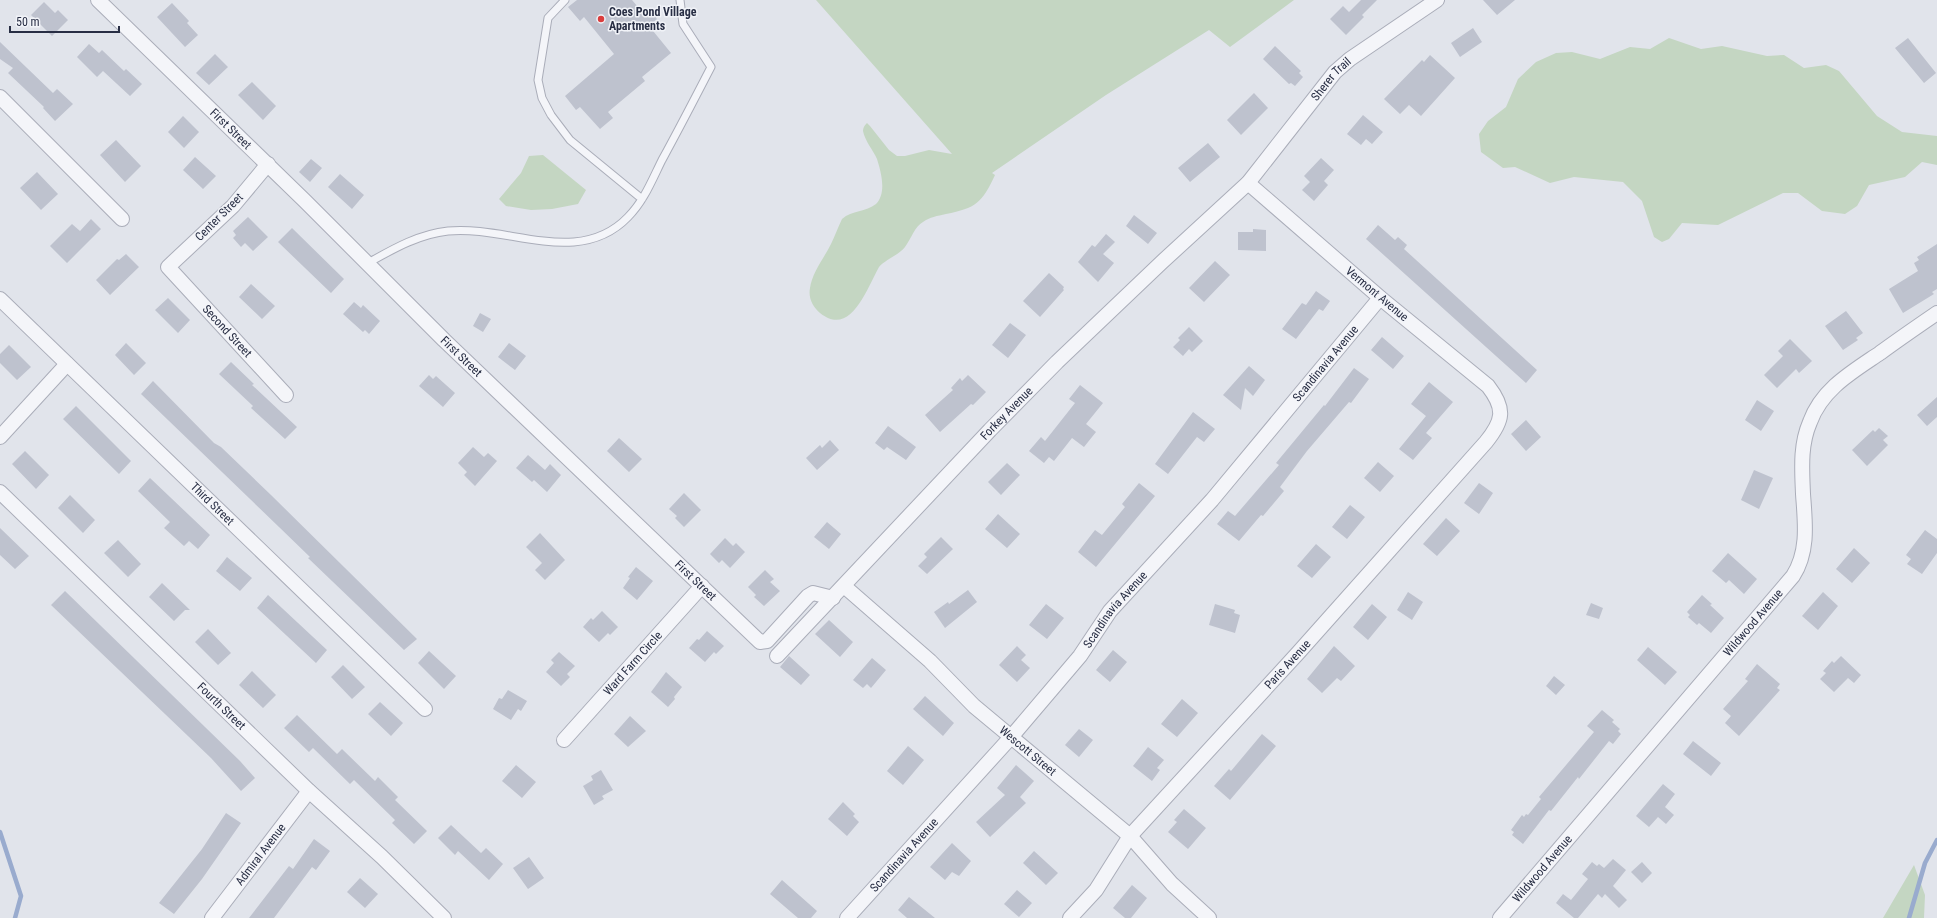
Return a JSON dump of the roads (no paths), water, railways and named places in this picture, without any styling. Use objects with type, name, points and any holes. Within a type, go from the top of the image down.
[{"type":"street","name":"First Street","points":[[98,0],[268,164],[444,340],[760,642],[767,641],[808,596],[813,593],[833,598]]},
{"type":"street","name":"Sherer Trail","points":[[1248,183],[1335,72],[1350,59],[1437,0]]},
{"type":"street","points":[[0,97],[122,219]]},
{"type":"street","name":"Center Street","points":[[168,267],[233,206],[268,164]]},
{"type":"street","name":"Vermont Avenue","points":[[1248,183],[1380,298],[1488,386],[1498,400],[1500,409]]},
{"type":"street","name":"Forkey Avenue","points":[[777,656],[990,430],[1057,362],[1248,183]]},
{"type":"street","name":"Second Street","points":[[168,267],[286,395]]},
{"type":"street","name":"Scandinavia Avenue","points":[[847,918],[1012,736],[1080,656],[1110,611],[1212,500],[1380,298]]},
{"type":"street","name":"Third Street","points":[[0,299],[425,709]]},
{"type":"street","name":"Wildwood Avenue","points":[[1500,918],[1793,576],[1801,561],[1804,544],[1802,455],[1810,422],[1820,401],[1836,384],[1937,313]]},
{"type":"street","points":[[0,437],[67,364]]},
{"type":"street","name":"Paris Avenue","points":[[1070,918],[1096,890],[1130,836],[1298,653],[1486,442],[1500,421],[1500,409]]},
{"type":"street","name":"Fourth Street","points":[[0,492],[309,791],[382,857],[444,918]]},
{"type":"street","name":"Ward Farm Circle","points":[[564,740],[702,586]]},
{"type":"street","name":"Wescott Street","points":[[844,586],[930,661],[974,706],[1012,736],[1130,836],[1172,884],[1209,918]]},
{"type":"street","name":"Admiral Avenue","points":[[212,918],[309,791]]},
{"type":"lane","points":[[565,0],[548,18],[538,80],[542,98],[551,115],[570,140],[642,199]]},
{"type":"lane","points":[[368,263],[404,243],[448,231],[484,231],[552,242],[570,243],[586,240],[608,232],[623,222],[642,199],[712,67],[683,24],[680,0]]},
{"type":"waterway","points":[[0,832],[21,896],[15,918]]},
{"type":"waterway","points":[[1909,918],[1925,863],[1937,840]]},
{"type":"place","name":"Coes Pond Village Apartments","points":[[601,19]]}]
